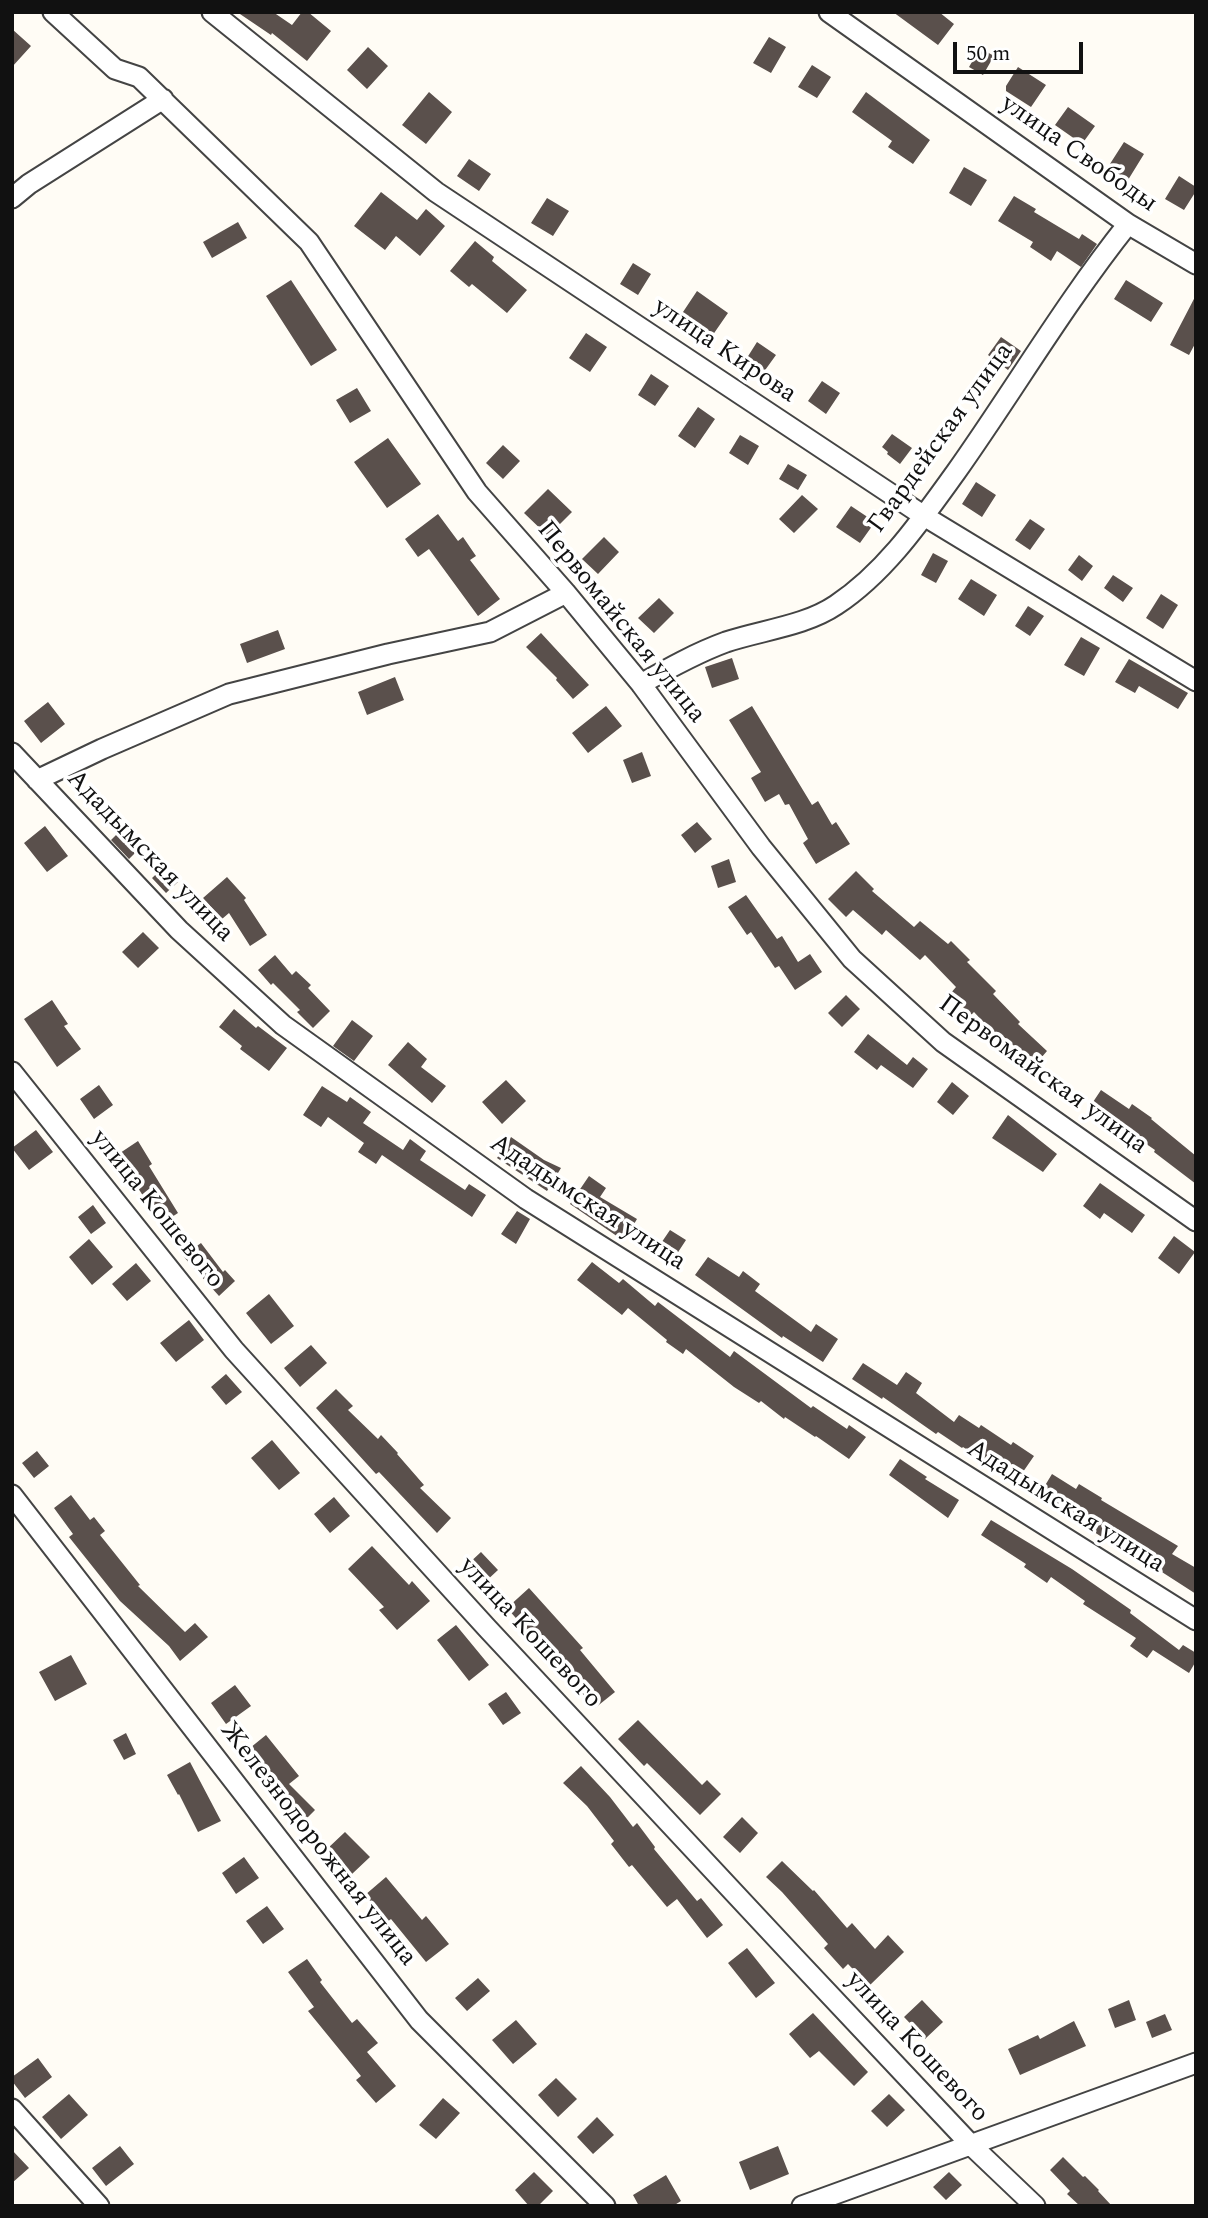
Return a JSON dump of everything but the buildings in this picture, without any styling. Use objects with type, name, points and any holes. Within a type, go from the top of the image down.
[{"type":"street","name":"Первомайская улица","points":[[52,12],[115,69],[139,78],[163,99],[309,243],[477,492],[641,684],[761,847],[852,959],[943,1042],[1196,1221]]},
{"type":"street","name":"улица Кирова","points":[[212,12],[242,39],[436,192],[924,516],[1196,681]]},
{"type":"street","name":"улица Свободы","points":[[829,12],[1128,224],[1195,261]]},
{"type":"street","points":[[12,198],[29,184],[163,99]]},
{"type":"street","name":"Гвардейская улица","points":[[641,684],[685,658],[728,642],[816,616],[852,594],[884,564],[924,516],[1095,266],[1128,224]]},
{"type":"street","points":[[37,780],[229,694],[387,654],[490,632],[566,593]]},
{"type":"street","name":"Ададымская улица","points":[[12,753],[179,930],[283,1025],[526,1199],[1196,1620]]},
{"type":"street","name":"улица Кошевого","points":[[12,1072],[234,1350],[487,1628],[972,2146],[1035,2206]]},
{"type":"street","name":"Железнодорожная улица","points":[[12,1495],[419,2020],[605,2206]]},
{"type":"street","points":[[802,2206],[1196,2063]]},
{"type":"street","points":[[12,2109],[99,2206]]}]
